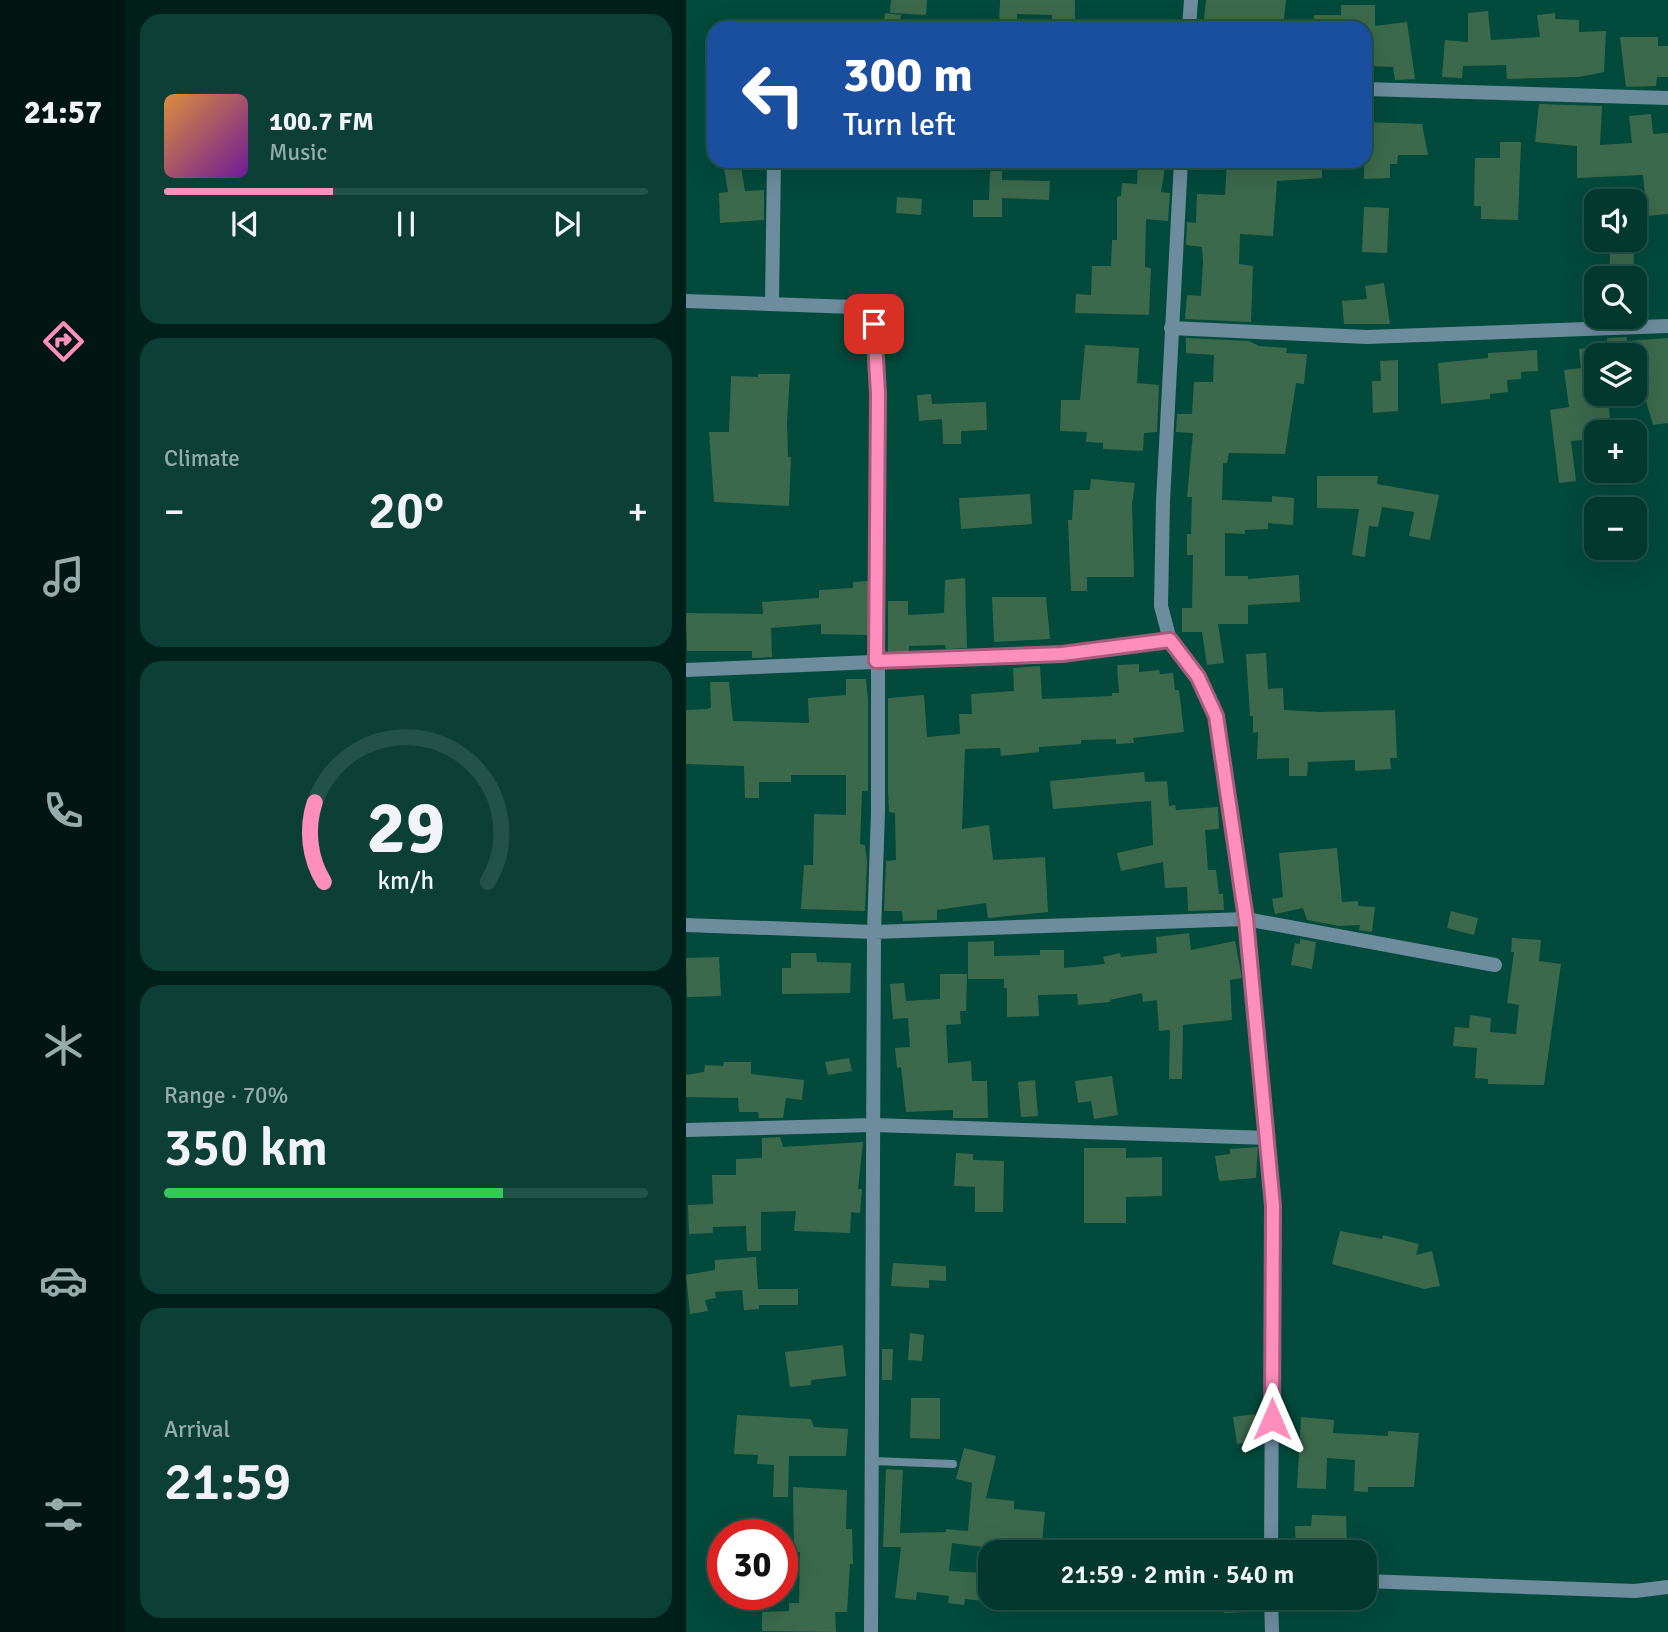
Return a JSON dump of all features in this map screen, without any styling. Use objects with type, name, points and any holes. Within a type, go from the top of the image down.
[{"type":"street","points":[[1190,21],[1191,0]]},
{"type":"street","points":[[1372,89],[1668,98]]},
{"type":"street","points":[[772,303],[774,168]]},
{"type":"street","points":[[1181,168],[1171,328],[1161,606],[1170,640],[1198,677],[1216,716],[1246,919],[1273,1206],[1271,1540]]},
{"type":"street","points":[[686,301],[853,307],[870,311],[874,324],[878,394],[878,811],[874,932],[871,1632]]},
{"type":"street","points":[[1171,328],[1367,337],[1668,326]]},
{"type":"street","points":[[686,670],[1062,654],[1170,640]]},
{"type":"street","points":[[686,925],[874,932],[1246,919],[1495,965]]},
{"type":"street","points":[[686,1130],[873,1125],[1268,1138]]},
{"type":"street","points":[[1377,1581],[1635,1591],[1668,1587]]},
{"type":"street","points":[[1271,1610],[1272,1632]]},
{"type":"lane","points":[[872,1461],[953,1464]]},
{"type":"building","points":[[891,0],[927,0],[926,15],[890,13]]},
{"type":"building","points":[[1000,0],[1075,0],[1075,21],[1052,21],[1052,15],[1017,14],[1017,21],[999,21]]},
{"type":"building","points":[[1206,0],[1286,0],[1284,21],[1204,21]]},
{"type":"building","points":[[1341,5],[1375,5],[1375,26],[1407,22],[1415,79],[1395,80],[1393,67],[1372,66],[1372,21],[1314,21],[1314,15],[1341,15]]},
{"type":"building","points":[[1488,11],[1491,40],[1540,37],[1537,15],[1555,13],[1555,19],[1579,20],[1579,32],[1606,31],[1604,72],[1579,77],[1507,79],[1506,65],[1463,66],[1462,78],[1442,77],[1445,40],[1468,42],[1468,13]]},
{"type":"building","points":[[885,13],[901,15],[900,21],[884,21]]},
{"type":"building","points":[[1620,37],[1658,37],[1658,46],[1668,46],[1668,77],[1657,77],[1656,86],[1626,87]]},
{"type":"building","points":[[1539,104],[1602,106],[1600,145],[1632,143],[1629,116],[1651,114],[1653,134],[1668,133],[1668,214],[1647,216],[1647,189],[1644,189],[1643,175],[1577,178],[1577,146],[1535,142]]},
{"type":"building","points":[[1372,122],[1422,124],[1428,155],[1398,155],[1397,164],[1390,164],[1390,178],[1364,179],[1364,168],[1372,168]]},
{"type":"building","points":[[1500,142],[1521,142],[1518,220],[1481,219],[1481,206],[1474,206],[1475,158],[1500,158]]},
{"type":"building","points":[[724,168],[741,168],[745,191],[764,190],[764,220],[720,223],[719,193],[728,192]]},
{"type":"building","points":[[1138,168],[1165,168],[1161,192],[1170,193],[1168,221],[1146,219],[1145,267],[1151,268],[1149,315],[1075,313],[1076,294],[1091,295],[1092,266],[1111,266],[1112,240],[1117,240],[1117,197],[1121,196],[1122,183],[1137,184]]},
{"type":"building","points":[[1227,168],[1322,168],[1322,178],[1277,181],[1273,236],[1240,234],[1239,264],[1253,266],[1251,322],[1185,319],[1187,295],[1201,296],[1203,262],[1202,247],[1186,245],[1187,222],[1196,223],[1197,194],[1225,195]]},
{"type":"building","points":[[990,171],[1002,171],[1002,180],[1050,181],[1049,200],[1002,198],[1002,217],[973,217],[973,200],[989,200]]},
{"type":"building","points":[[897,197],[922,199],[921,215],[896,213]]},
{"type":"building","points":[[1364,207],[1389,208],[1387,253],[1362,252]]},
{"type":"building","points":[[1610,254],[1634,254],[1634,266],[1610,266]]},
{"type":"building","points":[[1384,283],[1390,324],[1344,324],[1342,301],[1367,299],[1365,286]]},
{"type":"building","points":[[1627,337],[1627,341],[1668,338],[1668,423],[1653,425],[1647,404],[1647,343],[1607,343],[1607,338]]},
{"type":"building","points":[[1186,338],[1249,341],[1259,346],[1287,348],[1286,353],[1307,354],[1304,384],[1296,383],[1285,454],[1229,453],[1227,463],[1223,463],[1222,500],[1272,502],[1272,496],[1294,498],[1293,525],[1268,523],[1268,529],[1245,530],[1245,534],[1225,533],[1225,576],[1248,576],[1248,579],[1299,575],[1300,602],[1248,605],[1248,624],[1218,624],[1224,663],[1207,665],[1202,632],[1182,632],[1182,608],[1192,608],[1193,555],[1187,555],[1187,534],[1191,534],[1192,497],[1187,497],[1193,433],[1176,432],[1177,414],[1192,414],[1194,382],[1213,382],[1214,355],[1186,353]]},
{"type":"building","points":[[1085,345],[1139,348],[1137,383],[1159,385],[1157,432],[1144,433],[1143,451],[1103,449],[1103,443],[1086,442],[1087,432],[1060,431],[1061,400],[1080,400]]},
{"type":"building","points":[[1584,348],[1584,406],[1609,406],[1610,420],[1584,420],[1584,440],[1571,441],[1576,481],[1559,483],[1550,410],[1569,407],[1564,370],[1581,368],[1579,349]]},
{"type":"building","points":[[1537,350],[1538,371],[1521,372],[1521,379],[1507,380],[1508,392],[1490,394],[1490,399],[1441,404],[1438,363],[1488,358],[1488,353]]},
{"type":"building","points":[[1398,360],[1398,411],[1373,413],[1372,381],[1381,381],[1380,361]]},
{"type":"building","points":[[758,374],[790,374],[787,423],[788,457],[791,457],[789,506],[714,502],[709,432],[729,432],[731,376],[758,377]]},
{"type":"building","points":[[931,394],[932,404],[986,402],[987,430],[961,431],[961,444],[943,444],[942,419],[919,421],[917,395]]},
{"type":"building","points":[[1317,476],[1378,476],[1377,484],[1439,495],[1430,540],[1409,536],[1414,512],[1382,507],[1378,527],[1369,526],[1365,557],[1352,555],[1359,509],[1317,508]]},
{"type":"building","points":[[1091,479],[1135,483],[1132,504],[1134,577],[1087,577],[1087,591],[1071,591],[1068,520],[1072,520],[1074,490],[1090,490]]},
{"type":"building","points":[[1030,494],[1032,524],[961,529],[959,498]]},
{"type":"building","points":[[965,578],[967,648],[946,649],[945,645],[909,646],[909,651],[888,652],[888,601],[908,601],[908,615],[944,613],[945,580]]},
{"type":"building","points":[[868,581],[868,635],[821,634],[821,624],[771,628],[772,657],[752,658],[752,651],[687,651],[686,613],[763,614],[762,602],[819,598],[819,590],[853,588],[853,582]]},
{"type":"building","points":[[992,597],[1046,597],[1050,639],[994,642]]},
{"type":"building","points":[[1266,653],[1268,689],[1283,688],[1284,710],[1395,710],[1397,758],[1390,758],[1391,769],[1355,771],[1355,760],[1308,762],[1307,776],[1289,776],[1289,758],[1257,759],[1258,732],[1253,733],[1253,716],[1250,716],[1246,654]]},
{"type":"building","points":[[1139,664],[1139,672],[1159,670],[1160,674],[1173,673],[1175,690],[1179,690],[1184,732],[1133,738],[1134,743],[1116,744],[1116,739],[1081,740],[1081,744],[1039,747],[1039,752],[1001,756],[1000,748],[965,749],[962,829],[989,825],[993,860],[1045,857],[1048,912],[988,918],[986,903],[937,910],[937,920],[903,921],[902,911],[884,911],[886,861],[896,860],[895,813],[889,812],[888,698],[924,695],[927,737],[960,734],[959,714],[972,714],[971,694],[1014,691],[1013,668],[1040,666],[1042,699],[1112,696],[1112,693],[1119,693],[1117,665]]},
{"type":"building","points":[[846,679],[866,679],[868,699],[868,791],[862,791],[860,844],[865,845],[867,861],[865,911],[801,909],[804,865],[813,865],[814,814],[846,815],[846,775],[791,775],[791,782],[759,782],[759,798],[745,798],[744,766],[686,764],[686,710],[708,709],[711,707],[710,682],[729,682],[733,721],[809,723],[808,698],[846,695]]},
{"type":"building","points":[[1144,772],[1145,782],[1167,781],[1169,806],[1175,805],[1176,810],[1218,807],[1219,829],[1205,830],[1208,870],[1216,870],[1219,894],[1223,894],[1224,910],[1188,911],[1187,887],[1165,888],[1163,862],[1121,871],[1117,853],[1153,845],[1151,801],[1053,809],[1050,781]]},
{"type":"building","points":[[1337,848],[1342,902],[1358,901],[1358,906],[1375,907],[1372,932],[1359,930],[1360,925],[1339,926],[1307,920],[1303,908],[1275,914],[1272,899],[1283,897],[1279,853]]},
{"type":"building","points":[[1451,911],[1478,918],[1474,935],[1447,928]]},
{"type":"building","points":[[1189,933],[1191,950],[1235,941],[1242,978],[1230,980],[1232,1020],[1183,1025],[1182,1079],[1169,1079],[1170,1030],[1159,1031],[1157,1000],[1143,1002],[1142,993],[1110,1002],[1078,1005],[1077,994],[1038,995],[1039,1016],[1007,1017],[1007,988],[1004,988],[1004,979],[968,979],[968,942],[994,941],[994,956],[1040,955],[1040,950],[1064,950],[1064,968],[1105,964],[1103,957],[1120,953],[1121,957],[1157,953],[1156,937]]},
{"type":"building","points":[[1512,938],[1541,940],[1539,961],[1561,964],[1544,1085],[1488,1084],[1488,1079],[1475,1078],[1477,1048],[1453,1046],[1455,1027],[1469,1028],[1470,1015],[1491,1018],[1490,1032],[1516,1034],[1519,1005],[1507,1003],[1514,952],[1511,952]]},
{"type":"building","points":[[1300,939],[1316,942],[1312,969],[1291,965],[1295,943],[1300,944]]},
{"type":"building","points":[[791,953],[816,953],[817,962],[851,963],[850,993],[782,994],[782,968],[791,968]]},
{"type":"building","points":[[719,957],[721,996],[687,997],[686,958]]},
{"type":"building","points":[[940,974],[967,974],[966,1011],[960,1011],[961,1024],[946,1025],[948,1063],[971,1061],[972,1081],[987,1081],[988,1118],[953,1118],[953,1110],[906,1112],[901,1067],[897,1068],[895,1048],[910,1047],[908,1018],[893,1019],[890,984],[904,983],[906,1001],[940,999]]},
{"type":"building","points":[[849,1058],[852,1071],[828,1075],[825,1062]]},
{"type":"building","points":[[724,1062],[751,1062],[751,1074],[804,1080],[802,1100],[786,1098],[783,1118],[759,1118],[758,1112],[739,1112],[738,1098],[686,1097],[686,1075],[704,1072],[705,1065],[723,1066]]},
{"type":"building","points":[[1112,1076],[1118,1115],[1094,1119],[1091,1101],[1078,1103],[1075,1081]]},
{"type":"building","points":[[1035,1080],[1038,1116],[1021,1117],[1018,1082]]},
{"type":"building","points":[[780,1137],[783,1147],[863,1142],[858,1189],[862,1189],[860,1213],[851,1212],[850,1233],[794,1231],[796,1211],[761,1212],[761,1251],[747,1251],[746,1226],[713,1227],[713,1233],[689,1234],[688,1205],[713,1204],[712,1175],[736,1175],[736,1159],[762,1158],[762,1138]]},
{"type":"building","points":[[1258,1147],[1256,1178],[1219,1181],[1215,1156],[1230,1154],[1230,1149]]},
{"type":"building","points":[[1084,1148],[1126,1148],[1126,1158],[1162,1157],[1162,1196],[1126,1197],[1126,1223],[1084,1223]]},
{"type":"building","points":[[956,1153],[973,1154],[973,1160],[1004,1161],[1003,1212],[975,1212],[975,1187],[954,1186]]},
{"type":"building","points":[[1340,1231],[1382,1239],[1383,1235],[1419,1244],[1416,1255],[1432,1251],[1440,1286],[1424,1289],[1332,1264]]},
{"type":"building","points":[[756,1257],[758,1289],[798,1289],[798,1305],[759,1305],[759,1309],[744,1310],[742,1290],[715,1292],[716,1298],[705,1300],[708,1311],[690,1314],[686,1275],[715,1270],[715,1260]]},
{"type":"building","points":[[893,1263],[946,1266],[946,1281],[929,1280],[929,1288],[891,1286]]},
{"type":"building","points":[[910,1333],[924,1335],[922,1361],[908,1360]]},
{"type":"building","points":[[843,1345],[846,1376],[811,1380],[811,1385],[790,1387],[785,1352]]},
{"type":"building","points":[[882,1349],[893,1349],[892,1380],[882,1380]]},
{"type":"building","points":[[911,1398],[940,1398],[940,1439],[910,1438]]},
{"type":"building","points":[[1255,1414],[1258,1441],[1237,1444],[1233,1417]]},
{"type":"building","points":[[737,1415],[811,1419],[814,1427],[848,1429],[846,1456],[789,1456],[788,1497],[773,1497],[774,1465],[757,1464],[758,1455],[734,1454]]},
{"type":"building","points":[[1301,1417],[1334,1420],[1333,1433],[1388,1436],[1388,1431],[1419,1433],[1414,1487],[1368,1487],[1368,1492],[1354,1491],[1355,1460],[1327,1458],[1326,1489],[1297,1488]]},
{"type":"building","points":[[964,1448],[996,1456],[986,1498],[1014,1501],[1014,1509],[1045,1512],[1042,1540],[978,1540],[978,1546],[952,1543],[949,1571],[978,1573],[978,1600],[965,1599],[964,1605],[948,1603],[949,1596],[917,1592],[916,1600],[895,1598],[901,1547],[883,1547],[886,1469],[903,1470],[900,1533],[946,1532],[946,1529],[968,1531],[972,1483],[956,1479]]},
{"type":"building","points":[[793,1487],[847,1490],[846,1529],[852,1529],[853,1564],[850,1564],[847,1612],[835,1612],[836,1632],[762,1631],[762,1612],[798,1610],[800,1552],[798,1519],[793,1519]]},
{"type":"building","points":[[1312,1515],[1346,1516],[1347,1540],[1296,1540],[1295,1526],[1311,1526]]},
{"type":"building","points":[[1224,1610],[1262,1611],[1224,1613]]},
{"type":"route","points":[[874,324],[878,394],[876,661],[1062,654],[1170,640],[1208,692],[1216,716],[1246,919],[1268,1138],[1273,1206],[1272,1419]]}]
